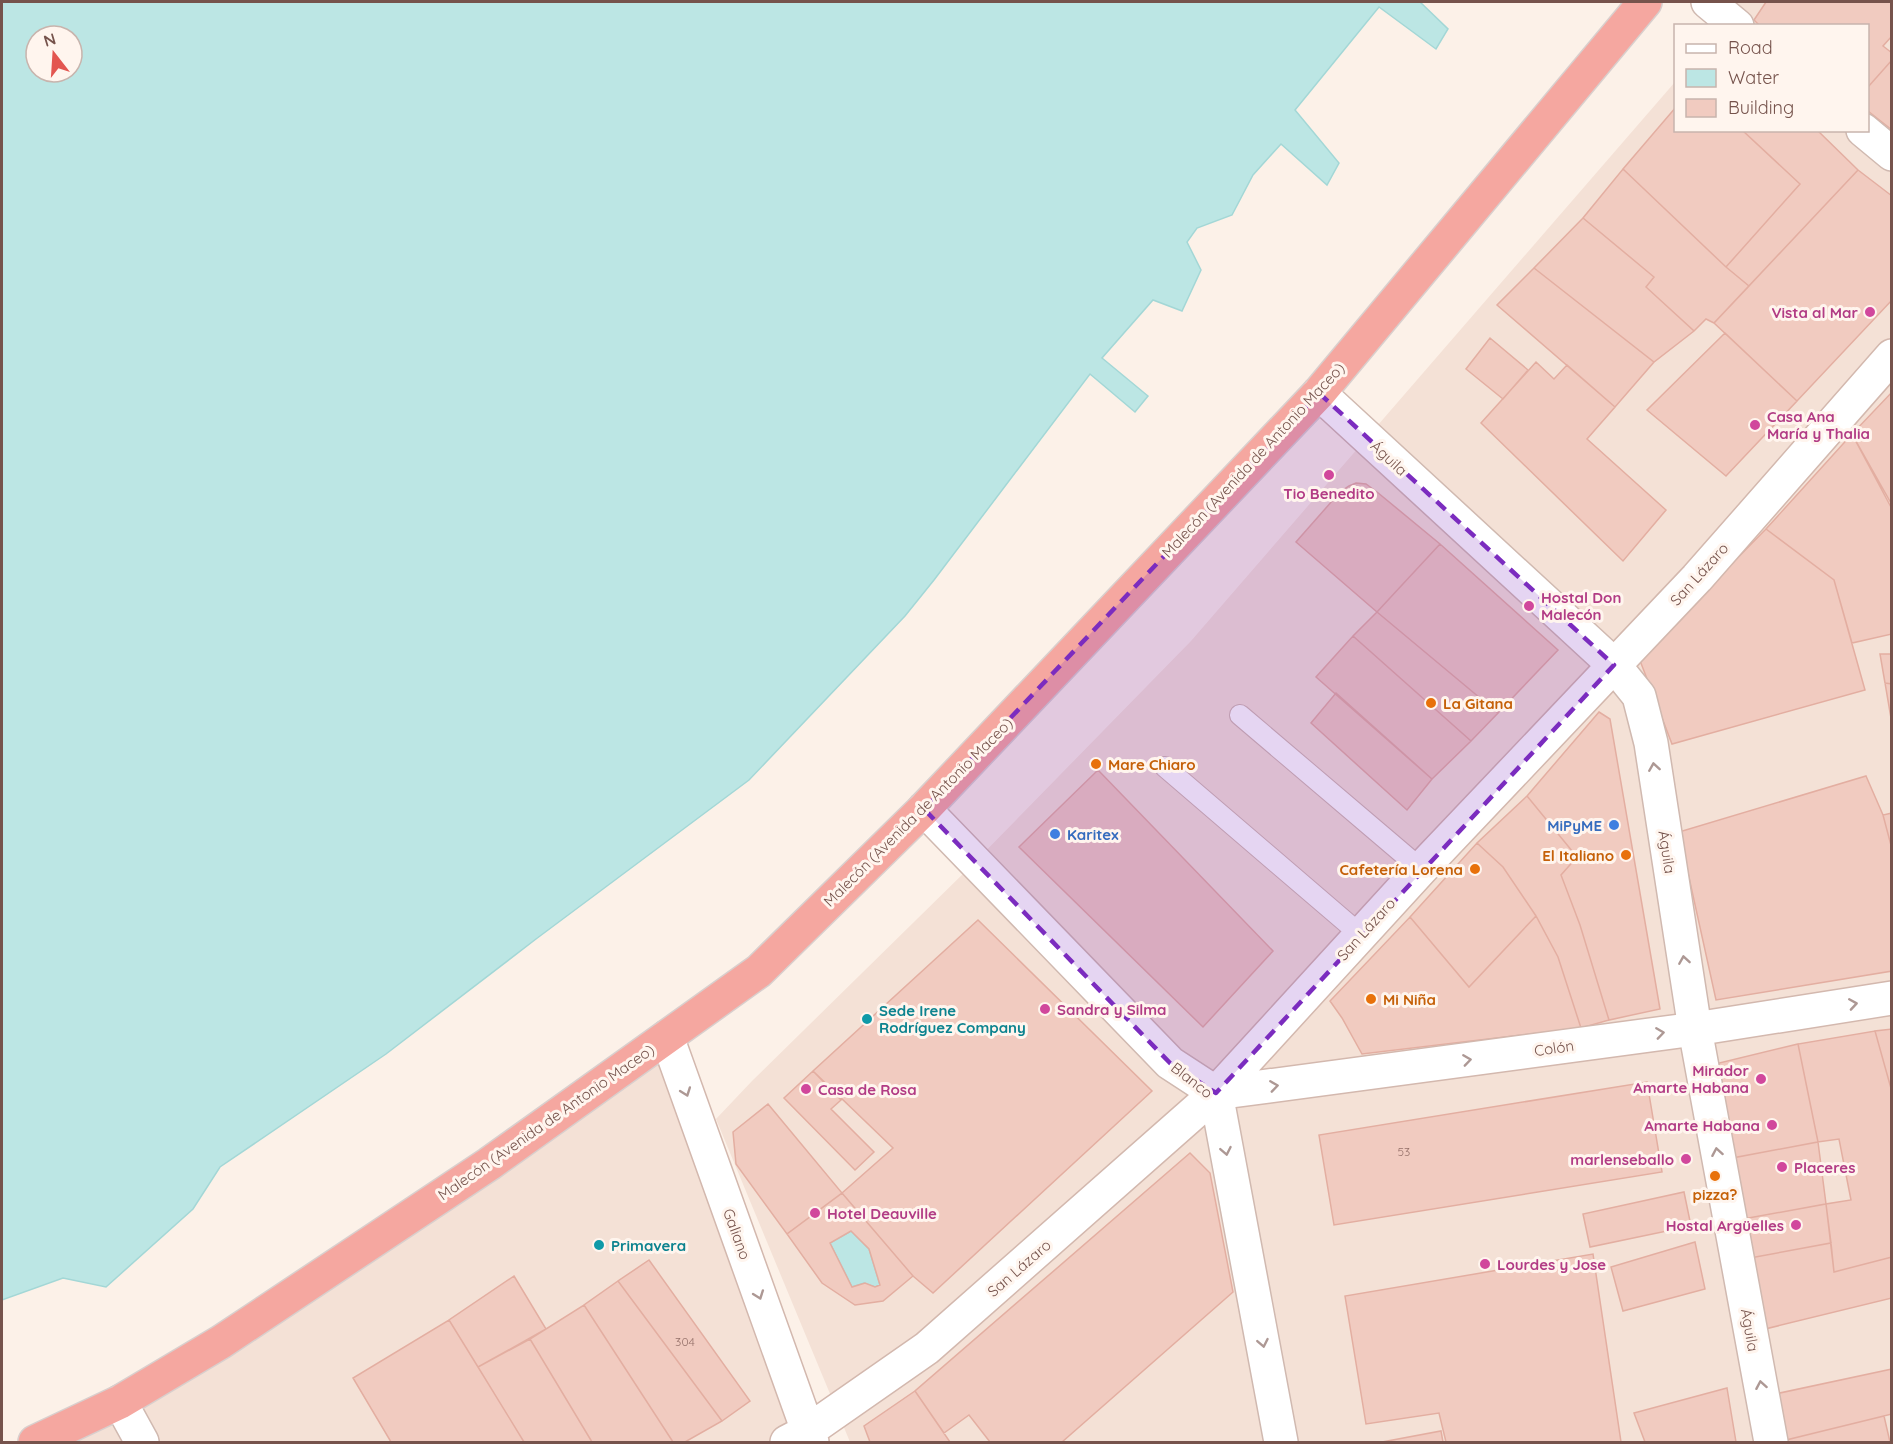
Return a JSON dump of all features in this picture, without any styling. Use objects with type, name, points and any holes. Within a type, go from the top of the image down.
[{"type":"highway","name":"Malecón (Avenida de Antonio Maceo)","points":[[35,1443],[120,1402],[221,1342],[489,1164],[759,971],[924,809],[1319,393],[1646,2]]},
{"type":"street","points":[[1708,2],[1735,24]]},
{"type":"street","points":[[1865,132],[1892,154]]},
{"type":"street","name":"San Lázaro","points":[[802,1439],[927,1348],[1216,1094],[1421,869],[1697,578],[1892,356]]},
{"type":"street","name":"Águila","points":[[1319,393],[1614,665],[1639,696],[1651,744],[1695,1029],[1771,1443]]},
{"type":"street","name":"Blanco","points":[[924,809],[1170,1063],[1216,1094],[1281,1443]]},
{"type":"street","name":"Colón","points":[[1216,1094],[1695,1029],[1892,998]]},
{"type":"street","name":"Galiano","points":[[667,1037],[802,1439]]},
{"type":"street","points":[[120,1402],[142,1443]]},
{"type":"lane","points":[[1240,715],[1421,869]]},
{"type":"lane","points":[[1165,767],[1361,935]]},
{"type":"highlighted area","points":[[1319,393],[1614,665],[1216,1093],[1170,1063],[924,809]]},
{"type":"shaded area","points":[[1737,2],[1891,2],[1891,1442],[850,1442],[716,1119],[970,867],[1191,641],[1674,83],[1674,132],[1869,132],[1869,24],[1720,24]]},
{"type":"shaded area","points":[[667,1037],[812,1442],[35,1442]]},
{"type":"water","points":[[2,2],[1420,2],[1448,29],[1436,49],[1379,7],[1295,110],[1339,163],[1327,185],[1281,144],[1253,175],[1232,215],[1197,228],[1187,242],[1201,270],[1182,311],[1153,300],[1102,358],[1148,396],[1135,412],[1090,374],[905,616],[749,780],[386,1054],[220,1167],[193,1209],[106,1287],[63,1278],[2,1300]]},
{"type":"water","points":[[851,1231],[869,1249],[880,1285],[875,1287],[864,1283],[852,1287],[830,1243]]},
{"type":"building","points":[[1766,2],[1892,2],[1892,36],[1883,46],[1892,53],[1892,60],[1869,86],[1869,24],[1758,24],[1754,20]]},
{"type":"building","points":[[1892,60],[1892,130],[1869,112],[1869,86]]},
{"type":"building","points":[[1674,109],[1674,132],[1744,132],[1800,184],[1726,267],[1623,169]]},
{"type":"building","points":[[1744,132],[1819,132],[1858,170],[1749,286],[1726,267],[1800,184]]},
{"type":"building","points":[[1623,169],[1749,286],[1714,323],[1706,319],[1694,331],[1646,287],[1654,277],[1583,218]]},
{"type":"building","points":[[1858,170],[1892,196],[1892,300],[1797,401],[1714,323]]},
{"type":"building","points":[[1583,218],[1654,277],[1646,287],[1694,331],[1654,362],[1534,268]]},
{"type":"building","points":[[1534,268],[1654,362],[1615,407],[1497,305]]},
{"type":"building","points":[[1725,333],[1797,401],[1726,476],[1647,410]]},
{"type":"building","points":[[1490,338],[1528,370],[1503,399],[1466,369]]},
{"type":"building","points":[[1536,362],[1554,379],[1567,365],[1615,407],[1587,439],[1666,510],[1623,561],[1481,423]]},
{"type":"building","points":[[1892,392],[1892,509],[1852,434]]},
{"type":"building","points":[[1852,434],[1892,505],[1892,634],[1852,643],[1834,580],[1766,529]]},
{"type":"building","points":[[1356,483],[1366,484],[1440,544],[1377,612],[1296,542],[1340,492]]},
{"type":"building","points":[[1766,529],[1834,580],[1865,690],[1672,744],[1639,658]]},
{"type":"building","points":[[1440,544],[1558,650],[1498,713],[1377,612]]},
{"type":"building","points":[[1377,612],[1498,713],[1471,741],[1353,636]]},
{"type":"building","points":[[1353,636],[1471,741],[1432,779],[1316,677]]},
{"type":"building","points":[[1880,654],[1892,654],[1892,684],[1885,683]]},
{"type":"building","points":[[1885,683],[1892,684],[1892,724]]},
{"type":"building","points":[[1336,693],[1432,779],[1407,810],[1311,723]]},
{"type":"building","points":[[1599,712],[1610,719],[1660,1009],[1609,1020],[1580,925],[1561,875],[1577,857],[1527,796]]},
{"type":"building","points":[[1098,770],[1273,951],[1203,1027],[1019,847]]},
{"type":"building","points":[[1866,776],[1883,815],[1892,849],[1892,971],[1716,1000],[1679,832]]},
{"type":"building","points":[[1527,796],[1577,857],[1561,875],[1580,925],[1609,1020],[1581,1028],[1558,957],[1536,916],[1503,867],[1477,843]]},
{"type":"building","points":[[1892,813],[1892,849],[1883,815]]},
{"type":"building","points":[[1477,843],[1503,867],[1536,916],[1469,987],[1410,917]]},
{"type":"building","points":[[1536,916],[1558,957],[1581,1028],[1362,1054],[1330,1001],[1410,917],[1469,987]]},
{"type":"building","points":[[978,920],[1152,1091],[933,1293],[913,1276],[842,1193],[893,1148],[813,1071]]},
{"type":"building","points":[[1892,1029],[1892,1092],[1875,1031]]},
{"type":"building","points":[[1875,1031],[1892,1092],[1892,1257],[1834,1272],[1826,1204],[1851,1200],[1839,1139],[1818,1142],[1798,1044]]},
{"type":"building","points":[[1798,1044],[1818,1142],[1732,1158],[1715,1064]]},
{"type":"building","points":[[813,1071],[841,1100],[831,1109],[874,1152],[855,1170],[784,1098]]},
{"type":"building","points":[[1647,1082],[1662,1172],[1334,1225],[1319,1135]]},
{"type":"building","points":[[768,1104],[842,1193],[787,1234],[736,1164],[733,1132]]},
{"type":"building","points":[[1818,1142],[1826,1204],[1743,1219],[1732,1158]]},
{"type":"building","points":[[1190,1153],[1210,1173],[1233,1292],[1062,1442],[990,1442],[969,1415],[944,1433],[915,1391]]},
{"type":"building","points":[[1684,1192],[1691,1226],[1590,1247],[1583,1214]]},
{"type":"building","points":[[842,1193],[913,1276],[883,1301],[855,1305],[822,1283],[787,1234]],"holes":[[[851,1231],[869,1249],[880,1285],[875,1287],[865,1283],[852,1287],[830,1243]]]},
{"type":"building","points":[[1826,1204],[1831,1243],[1750,1258],[1743,1219]]},
{"type":"building","points":[[1695,1242],[1705,1289],[1623,1311],[1611,1267]]},
{"type":"building","points":[[1831,1243],[1834,1272],[1892,1257],[1892,1298],[1761,1330],[1750,1258]]},
{"type":"building","points":[[1593,1254],[1621,1442],[1446,1442],[1439,1413],[1366,1424],[1345,1296]]},
{"type":"building","points":[[649,1260],[750,1401],[722,1421],[618,1281]]},
{"type":"building","points":[[514,1276],[546,1329],[478,1367],[449,1320]]},
{"type":"building","points":[[618,1281],[722,1421],[685,1442],[673,1442],[584,1305]]},
{"type":"building","points":[[584,1305],[673,1442],[592,1442],[530,1339]]},
{"type":"building","points":[[449,1320],[524,1442],[391,1442],[353,1378]]},
{"type":"building","points":[[530,1339],[592,1442],[524,1442],[478,1367]]},
{"type":"building","points":[[1892,1369],[1892,1414],[1786,1440],[1775,1394]]},
{"type":"building","points":[[1727,1388],[1736,1442],[1645,1442],[1634,1413]]},
{"type":"building","points":[[915,1391],[950,1442],[870,1442],[864,1426]]},
{"type":"building","points":[[1884,1416],[1890,1442],[1786,1442],[1786,1440]]},
{"type":"building","points":[[1441,1431],[1443,1442],[1382,1442]]},
{"type":"place","name":"Vista al Mar","points":[[1870,312]]},
{"type":"place","name":"Casa Ana María y Thalia","points":[[1755,425]]},
{"type":"place","name":"Tio Benedito","points":[[1329,475]]},
{"type":"place","name":"Hostal Don Malecón","points":[[1529,606]]},
{"type":"place","name":"La Gitana","points":[[1431,703]]},
{"type":"place","name":"Mare Chiaro","points":[[1096,764]]},
{"type":"place","name":"MiPyME","points":[[1614,825]]},
{"type":"place","name":"Karitex","points":[[1055,834]]},
{"type":"place","name":"El Italiano","points":[[1626,855]]},
{"type":"place","name":"Cafetería Lorena","points":[[1475,869]]},
{"type":"place","name":"Mi Niña","points":[[1371,999]]},
{"type":"place","name":"Sandra y Silma","points":[[1045,1009]]},
{"type":"place","name":"Sede Irene Rodríguez Company","points":[[867,1019]]},
{"type":"place","name":"Mirador Amarte Habana","points":[[1761,1079]]},
{"type":"place","name":"Casa de Rosa","points":[[806,1089]]},
{"type":"place","name":"Amarte Habana","points":[[1772,1125]]},
{"type":"place","name":"marlenseballo","points":[[1686,1159]]},
{"type":"place","name":"Placeres","points":[[1782,1167]]},
{"type":"place","name":"pizza?","points":[[1715,1176]]},
{"type":"place","name":"Hotel Deauville","points":[[815,1213]]},
{"type":"place","name":"Hostal Argüelles","points":[[1796,1225]]},
{"type":"place","name":"Primavera","points":[[599,1245]]},
{"type":"place","name":"Lourdes y Jose","points":[[1485,1264]]}]
